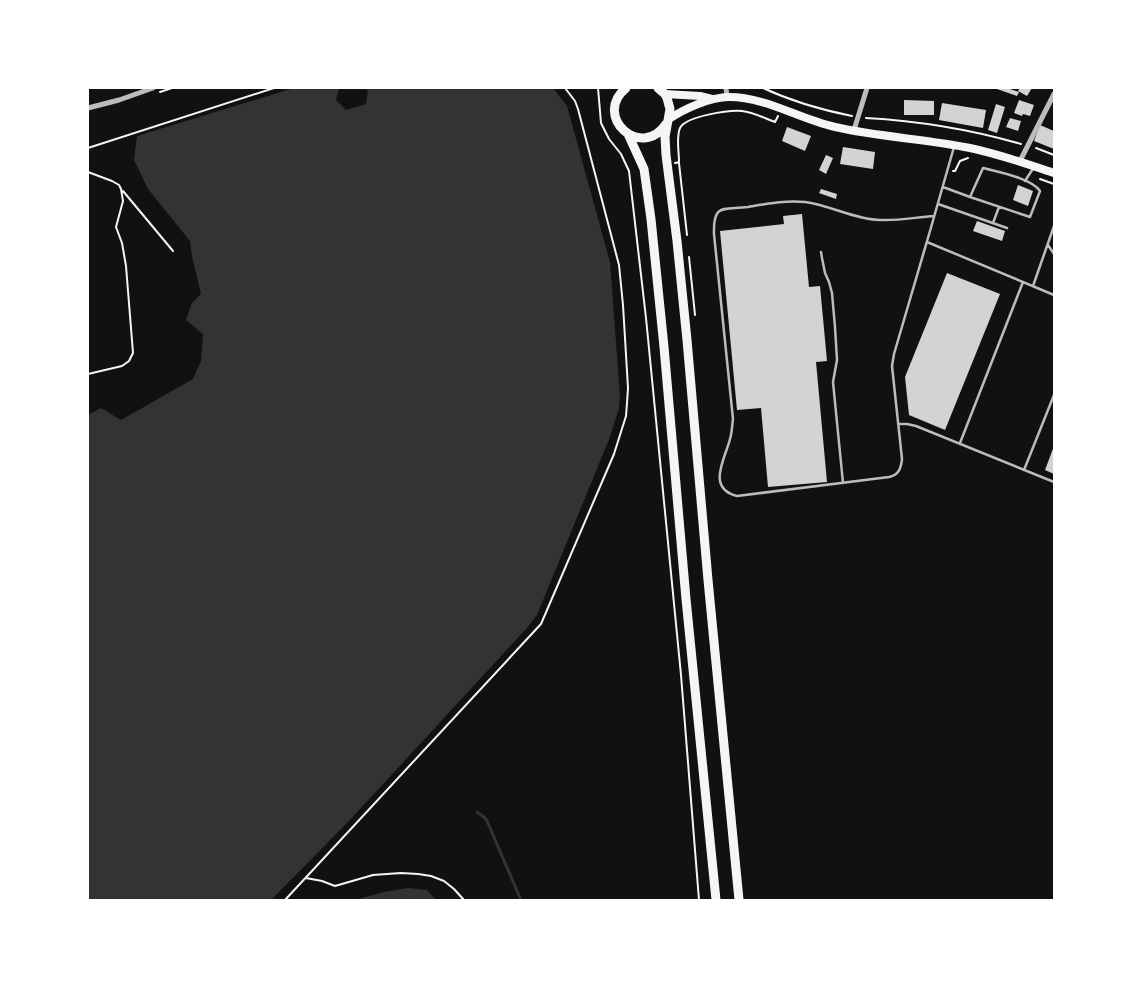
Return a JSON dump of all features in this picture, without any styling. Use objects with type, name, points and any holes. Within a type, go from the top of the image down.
[{"type":"main road","points":[[626,88],[617,92],[614,108],[616,118],[621,128],[628,134],[642,138],[652,136],[660,131],[679,112],[712,99],[727,97],[755,100],[816,121],[854,130],[985,151],[1054,173]]},
{"type":"main road","points":[[662,91],[712,99]]},
{"type":"main road","points":[[662,91],[668,98],[670,109],[665,137],[667,164],[685,322],[739,900]]},
{"type":"main road","points":[[628,134],[644,169],[652,229],[716,900]]},
{"type":"street","points":[[88,108],[153,88]]},
{"type":"street","points":[[726,88],[727,97]]},
{"type":"street","points":[[854,130],[867,88]]},
{"type":"street","points":[[1020,161],[1054,94]]},
{"type":"lane","points":[[934,216],[880,220],[805,202],[784,202],[738,208],[722,208],[718,212],[715,218],[714,234],[733,419],[730,438],[719,475],[722,487],[728,494],[737,496],[843,483],[889,477],[898,473],[902,459],[892,366],[894,354],[938,204],[954,145]]},
{"type":"lane","points":[[1025,181],[1035,166]]},
{"type":"lane","points":[[942,187],[970,197],[1030,218],[1040,191],[1025,181],[983,168],[970,197]]},
{"type":"lane","points":[[938,204],[1008,228]]},
{"type":"lane","points":[[993,223],[999,207]]},
{"type":"lane","points":[[1033,286],[1054,226]]},
{"type":"lane","points":[[926,242],[1054,295]]},
{"type":"lane","points":[[1048,244],[1054,254]]},
{"type":"lane","points":[[822,252],[825,273],[830,282],[832,293],[838,360],[833,382],[843,483]]},
{"type":"lane","points":[[960,443],[1023,282]]},
{"type":"lane","points":[[1024,470],[1054,395]]},
{"type":"lane","points":[[898,424],[916,426],[1054,482]]},
{"type":"path","points":[[88,148],[274,88]]},
{"type":"path","points":[[285,900],[541,624],[614,454],[626,416],[628,396],[619,265],[578,110],[575,101],[566,88]]},
{"type":"path","points":[[598,88],[601,123],[609,139],[621,154],[629,171],[647,326],[681,675],[698,900]]},
{"type":"path","points":[[763,88],[838,113],[858,117],[910,121],[959,128],[992,135],[1054,155]]},
{"type":"path","points":[[667,164],[679,162],[678,142],[680,129],[688,120],[718,113],[741,111],[775,122]]},
{"type":"path","points":[[88,172],[119,185],[173,251]]},
{"type":"path","points":[[88,374],[122,366],[129,361],[133,353],[126,266],[122,243],[116,227],[123,201],[121,189]]},
{"type":"path","points":[[306,878],[335,886],[373,875],[418,874],[444,881],[464,900]]},
{"type":"shaded area","points":[[294,88],[553,88],[567,106],[610,262],[620,396],[619,408],[610,437],[537,615],[349,821],[271,900],[88,900],[88,415],[101,408],[121,420],[193,379],[201,361],[203,334],[186,320],[192,303],[201,294],[190,241],[148,189],[134,160],[137,136]]},
{"type":"shaded area","points":[[408,888],[427,890],[436,900],[355,900],[384,892]]},
{"type":"pier","points":[[339,88],[365,88],[368,91],[366,104],[346,110],[336,100]]},
{"type":"building","points":[[998,88],[1007,88],[1019,92],[1017,96]]},
{"type":"building","points":[[1020,88],[1032,88],[1027,96],[1018,91]]},
{"type":"building","points":[[904,100],[934,101],[934,115],[904,115]]},
{"type":"building","points":[[1019,100],[1034,105],[1030,116],[1014,113]]},
{"type":"building","points":[[942,103],[986,110],[983,128],[939,120]]},
{"type":"building","points":[[996,104],[1005,107],[997,133],[988,130]]},
{"type":"building","points":[[1010,118],[1021,121],[1018,131],[1006,127]]},
{"type":"building","points":[[1040,125],[1054,131],[1054,149],[1034,141]]},
{"type":"building","points":[[787,127],[811,136],[805,151],[782,141]]},
{"type":"building","points":[[843,147],[875,152],[873,169],[840,164]]},
{"type":"building","points":[[826,155],[833,158],[826,174],[819,170]]},
{"type":"building","points":[[1018,185],[1033,191],[1028,206],[1013,200]]},
{"type":"building","points":[[821,189],[837,194],[836,199],[819,193]]},
{"type":"building","points":[[802,214],[809,287],[820,286],[827,361],[816,362],[827,482],[768,487],[761,408],[737,410],[720,231],[784,224],[783,216]]},
{"type":"building","points":[[977,221],[1005,231],[1002,241],[973,231]]},
{"type":"building","points":[[947,273],[1000,294],[945,430],[909,415],[905,377]]},
{"type":"building","points":[[1054,446],[1054,474],[1045,470]]},
{"type":"waterway","points":[[477,812],[487,821],[521,900]]}]
